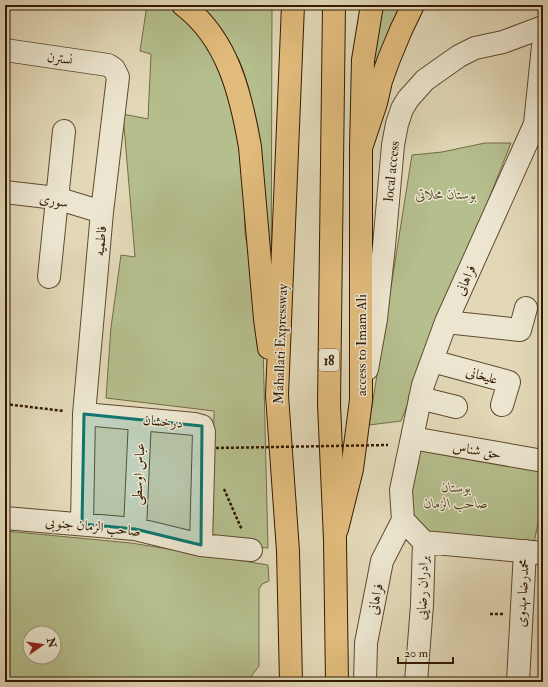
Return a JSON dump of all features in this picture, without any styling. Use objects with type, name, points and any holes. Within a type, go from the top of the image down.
[{"type":"main road","points":[[183,5],[205,27],[220,47],[230,68],[245,119],[250,147],[265,319],[277,395]]},
{"type":"main road","points":[[281,5],[292,43]]},
{"type":"main road","name":"Mahallati Expressway","points":[[291,682],[288,551],[277,395],[293,5]]},
{"type":"main road","name":"18","points":[[334,5],[329,404],[335,540],[336,682]]},
{"type":"main road","name":"access to Imam Ali","points":[[335,540],[352,469],[361,400],[361,148],[363,60],[372,5]]},
{"type":"main road","points":[[361,148],[376,103],[381,81],[401,30],[413,5]]},
{"type":"street","name":"local access","points":[[361,400],[376,319],[393,144],[402,109],[408,99],[425,80],[459,56],[475,48],[503,42],[543,27]]},
{"type":"street","name":"فراهانی","points":[[365,682],[366,642],[382,561],[402,520],[401,490],[423,385],[446,322],[539,124],[543,46]]},
{"type":"street","name":"نسترن","points":[[5,50],[108,65],[114,69]]},
{"type":"street","name":"فاطمیه","points":[[82,524],[84,414],[102,212],[118,77],[114,69]]},
{"type":"street","points":[[49,277],[64,130]]},
{"type":"street","name":"سوری","points":[[5,192],[56,198],[102,212]]},
{"type":"street","points":[[446,322],[520,330],[526,308]]},
{"type":"street","name":"علیخانی","points":[[432,361],[509,382],[502,404]]},
{"type":"street","points":[[420,398],[456,407]]},
{"type":"street","name":"درخشان","points":[[84,414],[195,424],[202,426],[204,432],[200,546]]},
{"type":"street","name":"عباس اوسطی","points":[[135,529],[140,419]]},
{"type":"street","name":"حق شناس","points":[[412,438],[543,461]]},
{"type":"street","name":"صاحب الزمان جنوبی","points":[[5,518],[135,529],[200,546],[251,550]]},
{"type":"street","points":[[402,520],[424,542],[534,552]]},
{"type":"street","name":"برادران رضایی","points":[[416,682],[422,605],[424,542]]},
{"type":"street","name":"محمدرضا مهدوی","points":[[518,682],[534,552]]},
{"type":"path","points":[[5,404],[84,414]]},
{"type":"path","points":[[216,448],[388,445]]},
{"type":"path","points":[[222,486],[251,550]]},
{"type":"highlighted area","points":[[84,414],[202,426],[201,545],[135,529],[82,524]]},
{"type":"green space","points":[[147,5],[167,5],[191,24],[218,63],[237,118],[244,189],[245,234],[263,344],[268,548],[212,543],[214,411],[106,398],[111,327],[121,255],[135,257],[123,114],[148,119],[151,54],[140,51]]},
{"type":"green space","points":[[198,5],[272,5],[271,327],[256,124],[251,100],[245,75],[239,60],[225,39]]},
{"type":"green space","points":[[378,5],[406,5],[370,100]]},
{"type":"green space","name":"بوستان محلاتی","points":[[485,143],[511,143],[401,421],[369,425],[412,155],[442,152]]},
{"type":"green space","name":"بوستان صاحب الزمان","points":[[421,446],[543,470],[543,498],[534,543],[426,533],[410,516],[411,484]]},
{"type":"green space","points":[[5,531],[131,543],[268,565],[269,581],[262,584],[259,589],[259,666],[247,682],[5,682]]}]
